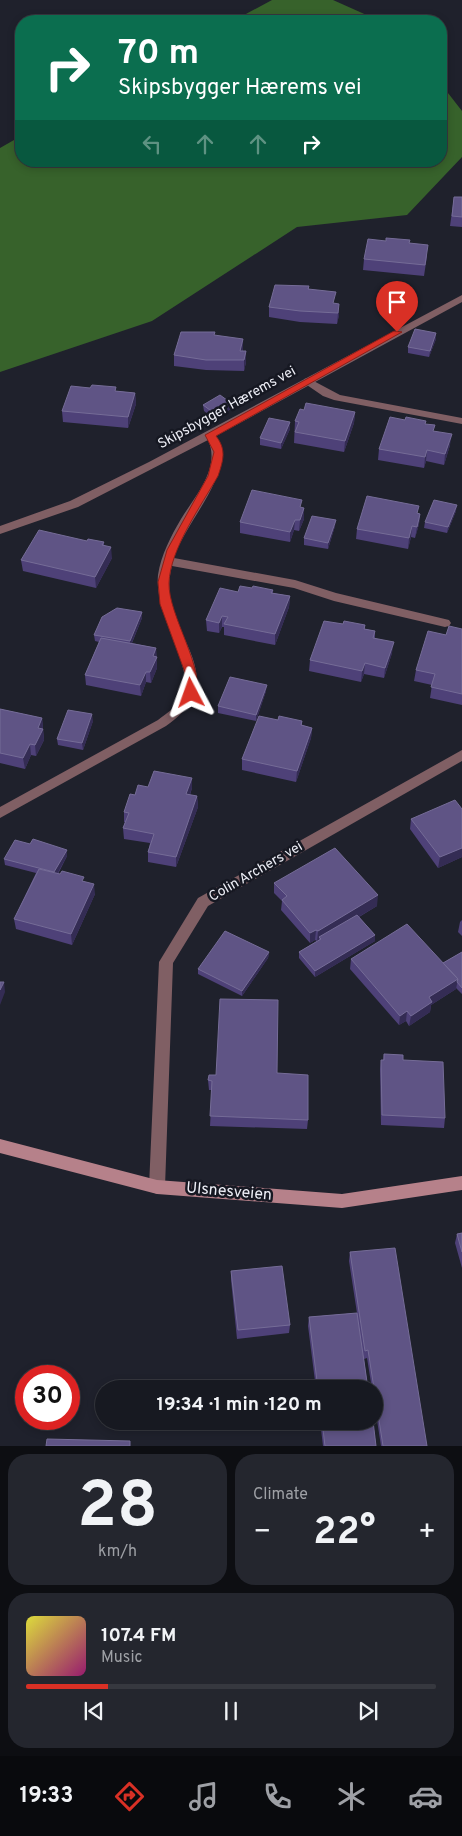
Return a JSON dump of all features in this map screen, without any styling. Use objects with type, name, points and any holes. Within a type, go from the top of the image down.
[{"type":"street","name":"Skipsbygger Hærems vei","points":[[0,530],[74,504],[210,435],[462,298]]},
{"type":"street","points":[[308,381],[327,394],[338,398],[462,421]]},
{"type":"street","points":[[0,813],[162,723],[178,711],[189,698],[192,678],[163,592],[168,561],[215,470],[219,452],[217,444],[210,435]]},
{"type":"street","points":[[168,561],[295,584],[334,597],[445,623]]},
{"type":"street","name":"Colin Archers vei","points":[[157,1187],[166,962],[203,902],[462,755]]},
{"type":"street","name":"Ulsnesveien","points":[[0,1146],[157,1187],[342,1201],[462,1183]]},
{"type":"green space","points":[[272,0],[333,0],[367,15],[244,15]]},
{"type":"green space","points":[[447,92],[462,111],[462,157],[407,215],[297,227],[152,321],[0,372],[0,148],[15,139],[15,167],[447,167]]},
{"type":"building","points":[[454,197],[462,197],[462,217],[452,216]]},
{"type":"building","points":[[386,238],[410,240],[409,243],[428,245],[425,265],[364,259],[368,239],[386,241]]},
{"type":"building","points":[[275,285],[309,286],[308,289],[336,292],[333,303],[339,304],[338,313],[269,307]]},
{"type":"building","points":[[415,329],[436,333],[430,351],[408,347]]},
{"type":"building","points":[[181,332],[215,332],[214,335],[243,339],[240,351],[246,351],[244,360],[206,360],[174,355]]},
{"type":"building","points":[[92,385],[116,387],[115,391],[135,393],[128,417],[62,411],[71,386],[90,388]]},
{"type":"building","points":[[220,395],[231,403],[214,413],[203,405]]},
{"type":"building","points":[[306,403],[355,412],[345,441],[295,432],[299,422],[295,421],[300,409],[304,410]]},
{"type":"building","points":[[390,417],[405,420],[406,417],[426,421],[425,424],[435,425],[433,431],[452,434],[445,454],[427,450],[425,457],[379,449]]},
{"type":"building","points":[[269,418],[290,422],[281,443],[260,438]]},
{"type":"building","points":[[252,490],[302,500],[300,507],[304,508],[300,520],[295,520],[290,532],[240,522]]},
{"type":"building","points":[[367,496],[419,506],[417,513],[420,514],[417,527],[412,526],[409,538],[357,529]]},
{"type":"building","points":[[434,500],[457,505],[448,527],[425,522]]},
{"type":"building","points":[[312,516],[336,520],[328,543],[304,538]]},
{"type":"building","points":[[39,530],[87,541],[88,539],[104,542],[102,545],[111,547],[95,577],[21,560]]},
{"type":"building","points":[[240,586],[252,588],[253,586],[273,590],[271,593],[290,596],[275,634],[224,624],[228,617],[222,616],[219,623],[206,620],[220,588],[238,592]]},
{"type":"building","points":[[117,608],[142,612],[130,641],[94,635],[102,617]]},
{"type":"building","points":[[324,621],[343,624],[344,621],[365,625],[364,629],[375,631],[373,638],[394,642],[385,668],[365,663],[362,671],[310,660]]},
{"type":"building","points":[[449,626],[462,629],[462,694],[431,687],[435,674],[416,670],[428,631],[446,635]]},
{"type":"building","points":[[101,638],[156,648],[153,656],[157,657],[150,672],[146,672],[140,685],[85,675]]},
{"type":"building","points":[[230,677],[267,685],[256,715],[218,706]]},
{"type":"building","points":[[0,709],[42,718],[38,728],[43,729],[35,745],[30,744],[23,758],[0,753]]},
{"type":"building","points":[[68,710],[92,714],[82,743],[57,739]]},
{"type":"building","points":[[259,716],[278,720],[279,716],[302,721],[301,725],[312,728],[297,771],[242,759]]},
{"type":"building","points":[[154,771],[192,778],[186,794],[197,796],[176,857],[148,852],[154,834],[123,828],[129,813],[124,812],[130,794],[135,795],[138,785],[148,787]]},
{"type":"building","points":[[455,800],[462,809],[462,848],[440,857],[411,819]]},
{"type":"building","points":[[33,839],[67,850],[54,872],[4,859],[15,840],[30,844]]},
{"type":"building","points":[[335,848],[378,895],[318,931],[310,933],[282,900],[287,896],[274,883]]},
{"type":"building","points":[[39,869],[60,874],[62,871],[84,877],[82,881],[94,884],[71,934],[14,919]]},
{"type":"building","points":[[357,915],[375,935],[315,971],[299,952],[321,939],[319,937]]},
{"type":"building","points":[[407,924],[458,979],[429,997],[432,1002],[411,1016],[407,1011],[400,1016],[351,959]]},
{"type":"building","points":[[225,931],[269,952],[242,991],[198,969]]},
{"type":"building","points":[[462,952],[462,988],[457,982],[458,979],[443,963]]},
{"type":"building","points":[[0,982],[4,982],[0,990]]},
{"type":"building","points":[[220,999],[278,1000],[277,1073],[308,1075],[308,1120],[210,1116],[212,1081],[208,1080],[209,1075],[216,1075]]},
{"type":"building","points":[[384,1054],[403,1055],[403,1060],[443,1062],[445,1118],[382,1115],[381,1060],[384,1060]]},
{"type":"building","points":[[462,1233],[462,1252],[457,1234]]},
{"type":"building","points":[[395,1248],[427,1446],[383,1446],[380,1430],[383,1430],[383,1380],[373,1380],[368,1350],[365,1351],[350,1252]]},
{"type":"building","points":[[282,1266],[290,1325],[238,1330],[231,1271]]},
{"type":"building","points":[[357,1313],[367,1380],[317,1380],[309,1317]]},
{"type":"building","points":[[323,1430],[374,1430],[376,1446],[325,1446]]},
{"type":"building","points":[[47,1439],[130,1441],[130,1446],[46,1446]]},
{"type":"route","points":[[191,693],[192,678],[163,592],[165,572],[172,550],[213,476],[217,464],[219,452],[217,444],[210,435],[397,332]]}]
